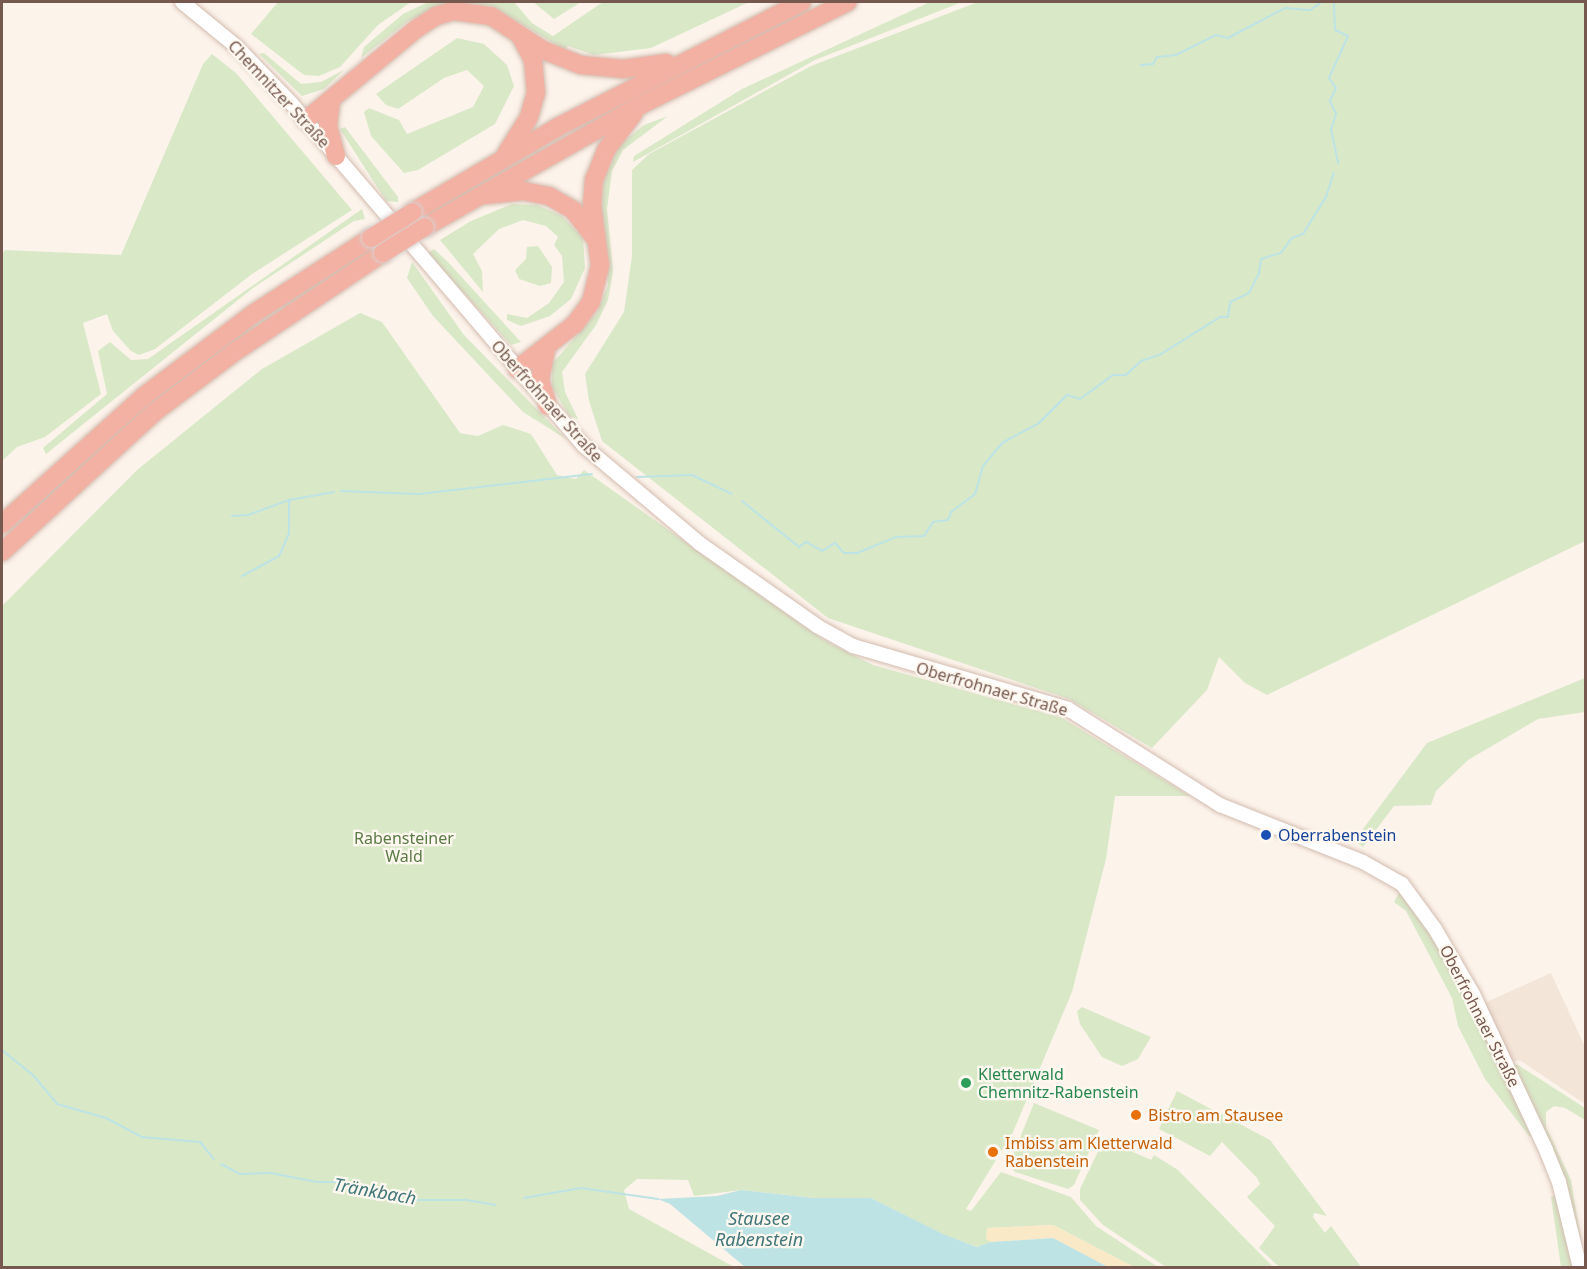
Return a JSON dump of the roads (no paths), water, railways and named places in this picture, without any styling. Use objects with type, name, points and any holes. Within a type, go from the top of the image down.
[{"type":"highway","points":[[2,524],[153,389],[256,312],[371,238],[504,157],[683,60],[802,2]]},
{"type":"highway","points":[[2,552],[156,411],[236,351],[383,253],[478,196],[641,105],[848,2]]},
{"type":"highway","points":[[306,120],[436,16],[454,11],[482,13],[555,56],[595,68],[622,69],[683,60]]},
{"type":"highway","points":[[504,157],[529,117],[536,93],[533,60],[520,35]]},
{"type":"highway","points":[[331,101],[328,126],[336,156]]},
{"type":"highway","points":[[517,369],[546,349],[574,324],[591,302],[599,274],[592,198],[597,169],[611,141],[641,105]]},
{"type":"highway","points":[[478,196],[523,191],[549,196],[581,217],[597,243]]},
{"type":"highway","points":[[546,349],[540,380],[548,406]]},
{"type":"main road","name":"Chemnitzer Straße","points":[[182,2],[237,47],[306,120],[369,195]]},
{"type":"main road","name":"Oberfrohnaer Straße","points":[[369,195],[548,406],[595,457],[682,530],[835,637],[877,656],[1068,709],[1220,805],[1363,862],[1402,884],[1436,929],[1473,994],[1546,1150],[1559,1182],[1580,1268]]},
{"type":"water","name":"Stausee Rabenstein","points":[[741,1190],[813,1198],[871,1198],[945,1235],[977,1247],[991,1242],[1053,1238],[1108,1267],[745,1267],[670,1204],[658,1199],[717,1196]]},
{"type":"waterway","points":[[1141,65],[1153,64],[1157,57],[1176,55],[1216,35],[1228,38],[1285,8],[1310,10],[1322,2]]},
{"type":"waterway","points":[[1334,2],[1335,30],[1348,36],[1329,78],[1336,88],[1330,101],[1336,114],[1331,129],[1338,163]]},
{"type":"waterway","points":[[742,501],[799,547],[806,542],[822,551],[835,543],[844,553],[857,553],[896,537],[924,536],[933,522],[948,520],[951,512],[975,494],[983,466],[1002,443],[1039,423],[1067,395],[1080,399],[1113,375],[1126,375],[1141,361],[1161,354],[1220,317],[1228,317],[1230,302],[1249,293],[1259,273],[1261,259],[1281,253],[1292,238],[1303,234],[1326,197],[1334,173]]},
{"type":"waterway","points":[[341,491],[419,494],[592,474]]},
{"type":"waterway","points":[[637,477],[692,475],[732,494]]},
{"type":"waterway","points":[[232,516],[248,515],[289,500],[334,492]]},
{"type":"waterway","points":[[242,576],[279,556],[289,534],[289,501]]},
{"type":"waterway","name":"Tränkbach","points":[[2,1050],[33,1075],[57,1104],[106,1118],[142,1137],[200,1142],[214,1159]]},
{"type":"waterway","name":"Tränkbach","points":[[221,1164],[240,1174],[271,1173],[317,1182],[345,1182],[407,1200],[467,1200],[496,1205]]},
{"type":"waterway","name":"Tränkbach","points":[[524,1198],[581,1188],[658,1199]]},
{"type":"place","name":"Oberrabenstein","points":[[1266,835]]},
{"type":"place","name":"Kletterwald Chemnitz-Rabenstein","points":[[966,1083]]},
{"type":"place","name":"Bistro am Stausee","points":[[1136,1115]]},
{"type":"place","name":"Imbiss am Kletterwald Rabenstein","points":[[993,1152]]},
{"type":"park label","name":"Rabensteiner Wald","points":[[404,847]]}]
